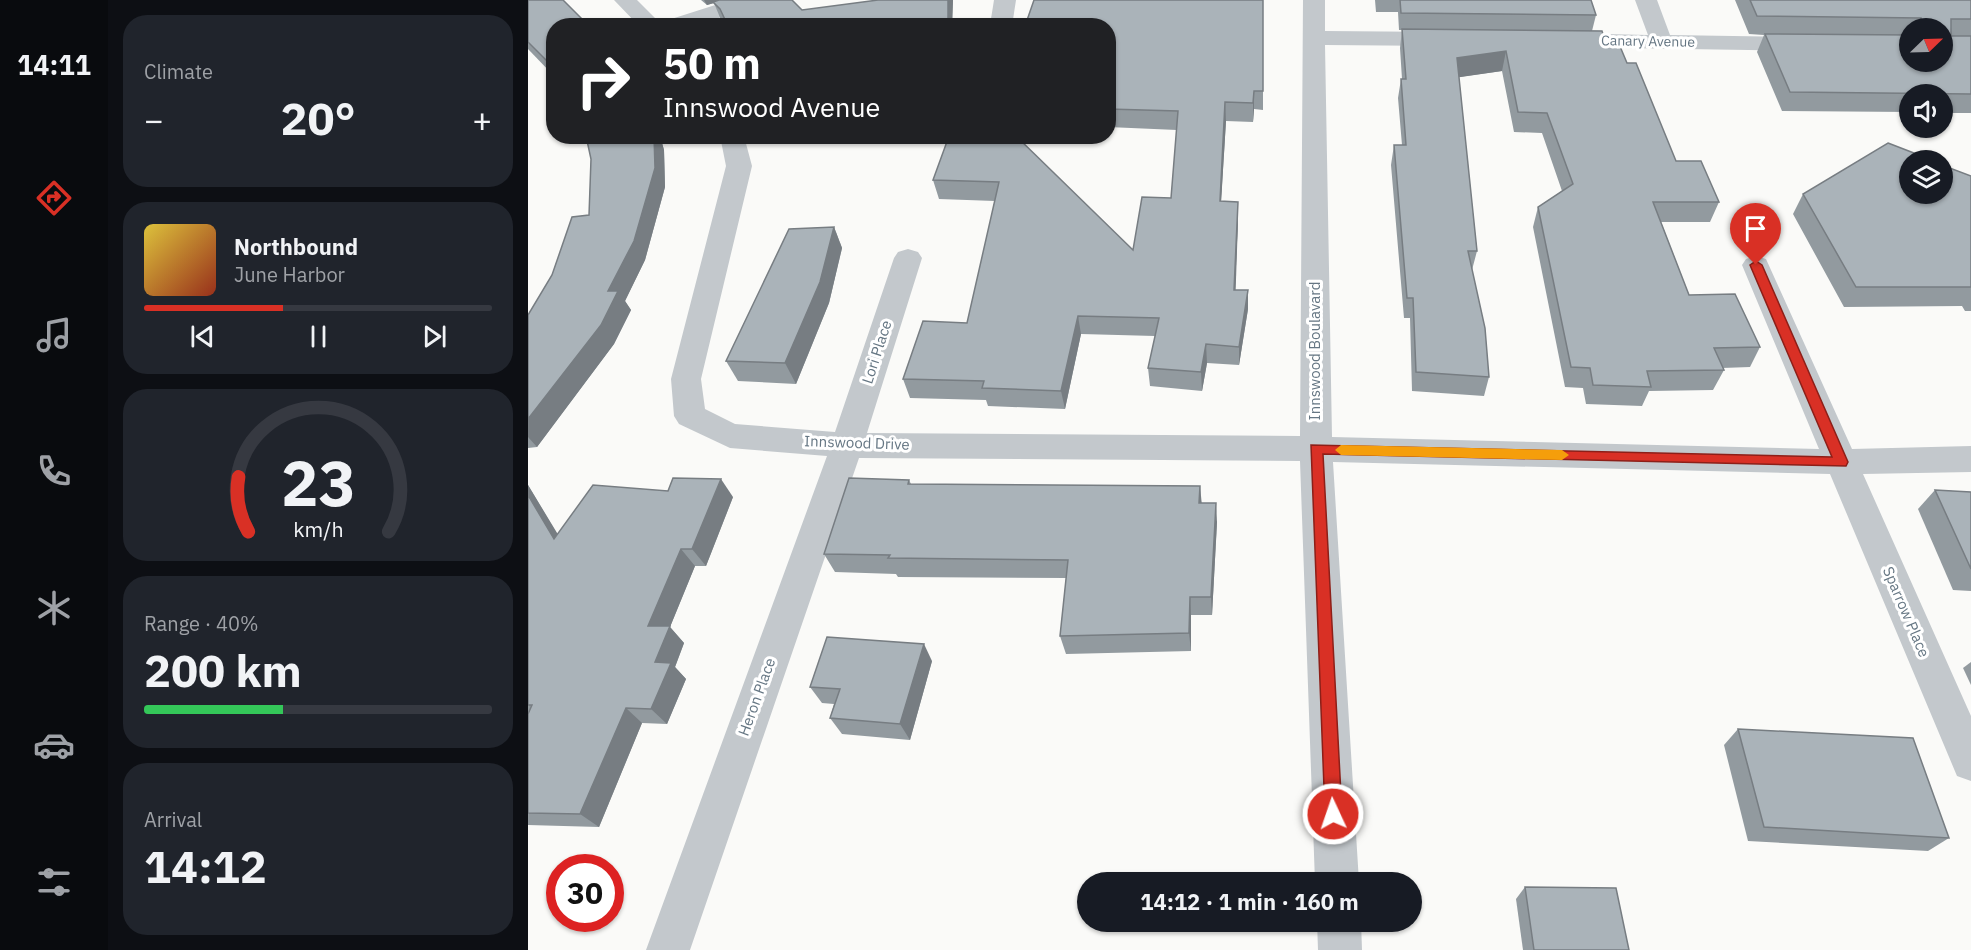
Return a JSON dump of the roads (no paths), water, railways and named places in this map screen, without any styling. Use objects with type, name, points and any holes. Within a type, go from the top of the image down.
[{"type":"street","points":[[625,0],[644,18]]},
{"type":"street","points":[[697,18],[752,0]]},
{"type":"street","points":[[1001,18],[1005,0]]},
{"type":"street","name":"Innswood Boulavard","points":[[1314,0],[1316,449],[1337,872]]},
{"type":"street","points":[[1646,0],[1661,41]]},
{"type":"street","points":[[1314,38],[1470,40]]},
{"type":"street","name":"Canary Avenue","points":[[1541,40],[1827,44]]},
{"type":"street","name":"Innswood Drive","points":[[734,144],[739,166],[686,379],[690,416],[730,436],[847,445],[1316,449],[1841,462],[1971,459]]},
{"type":"street","name":"Lori Place","points":[[847,445],[908,258]]},
{"type":"street","name":"Sparrow Place","points":[[1756,265],[1971,762]]},
{"type":"street","name":"Heron Place","points":[[668,950],[847,445]]},
{"type":"street","points":[[1339,932],[1340,950]]}]
